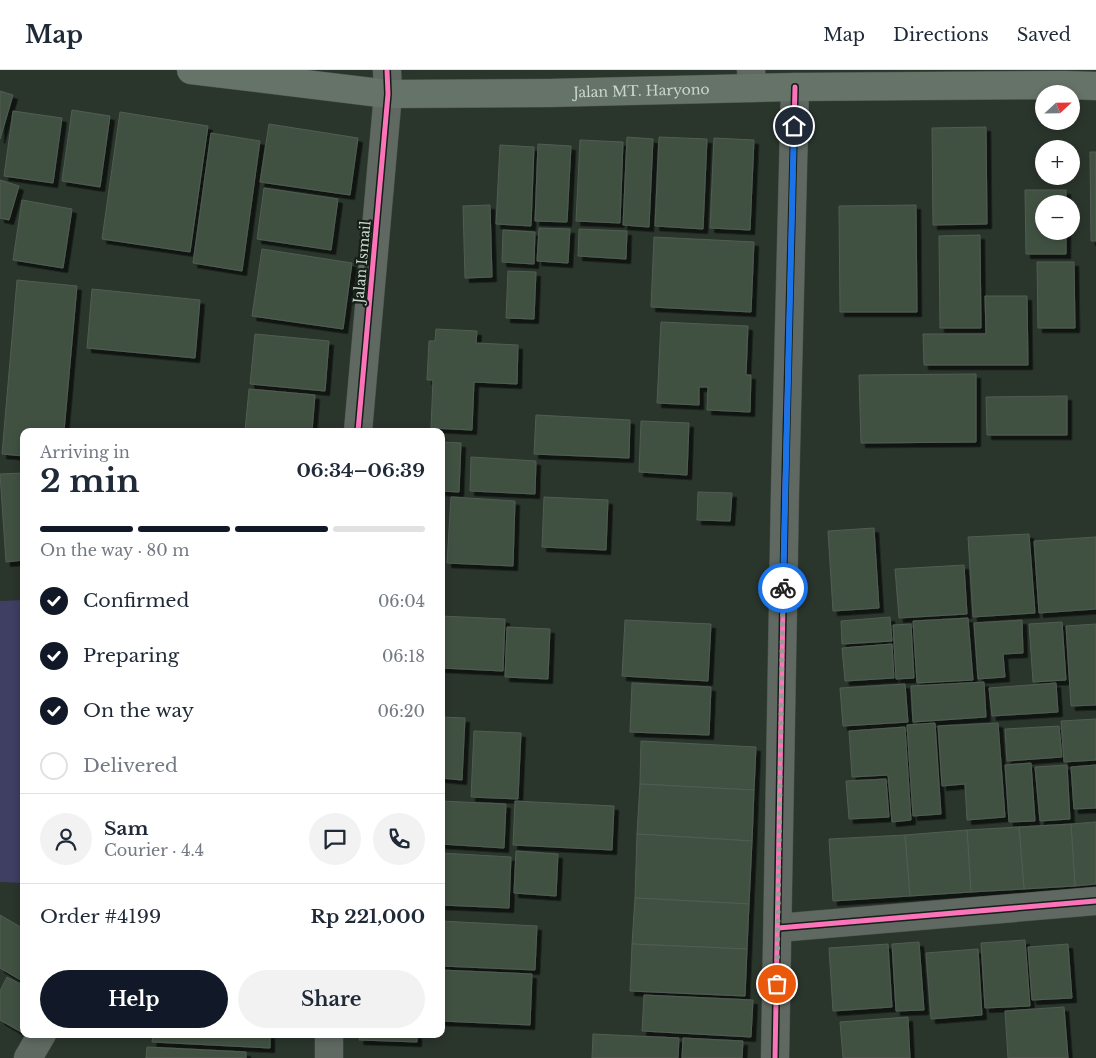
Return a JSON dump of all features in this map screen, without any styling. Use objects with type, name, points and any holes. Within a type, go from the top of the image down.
[{"type":"main road","name":"Jalan MT. Haryono","points":[[191,70],[388,82],[752,79],[795,87],[1065,78],[1096,86]]},
{"type":"street","name":"Jalan Ismail","points":[[358,428],[388,82]]},
{"type":"street","points":[[775,1058],[785,491],[795,87]]},
{"type":"street","points":[[778,928],[1096,901]]},
{"type":"street","points":[[28,1058],[40,1038]]},
{"type":"street","points":[[329,1038],[329,1058]]},
{"type":"shaded area","points":[[20,600],[20,883],[0,882],[0,601]]},
{"type":"building","points":[[0,91],[13,95],[0,139]]},
{"type":"building","points":[[72,110],[110,116],[100,187],[62,181]]},
{"type":"building","points":[[13,111],[62,118],[53,183],[4,176]]},
{"type":"building","points":[[120,112],[208,126],[190,252],[102,239]]},
{"type":"building","points":[[269,124],[358,138],[350,195],[260,182]]},
{"type":"building","points":[[986,127],[987,224],[933,225],[932,128]]},
{"type":"building","points":[[211,133],[260,141],[242,271],[193,263]]},
{"type":"building","points":[[627,137],[653,139],[649,227],[623,225]]},
{"type":"building","points":[[659,137],[707,139],[703,229],[655,226]]},
{"type":"building","points":[[714,138],[754,140],[750,230],[710,228]]},
{"type":"building","points":[[580,140],[623,142],[620,223],[576,221]]},
{"type":"building","points":[[538,144],[571,146],[567,222],[535,221]]},
{"type":"building","points":[[500,145],[534,147],[531,226],[496,224]]},
{"type":"building","points":[[1090,152],[1096,152],[1096,241],[1091,241]]},
{"type":"building","points":[[0,180],[19,186],[9,220],[0,218]]},
{"type":"building","points":[[264,188],[338,199],[331,250],[257,239]]},
{"type":"building","points":[[1025,190],[1066,190],[1066,195],[1035,195],[1035,240],[1066,240],[1066,254],[1026,254]]},
{"type":"building","points":[[22,200],[72,209],[63,268],[13,260]]},
{"type":"building","points":[[490,205],[492,277],[465,278],[463,206]]},
{"type":"building","points":[[916,205],[917,312],[840,312],[839,206]]},
{"type":"building","points":[[539,228],[570,229],[568,263],[537,261]]},
{"type":"building","points":[[579,229],[627,231],[626,259],[578,256]]},
{"type":"building","points":[[503,230],[535,232],[534,264],[502,262]]},
{"type":"building","points":[[980,235],[981,328],[940,328],[939,236]]},
{"type":"building","points":[[654,237],[754,242],[751,312],[651,307]]},
{"type":"building","points":[[262,249],[352,263],[343,329],[252,316]]},
{"type":"building","points":[[1037,262],[1074,262],[1075,328],[1038,328]]},
{"type":"building","points":[[508,271],[536,272],[534,319],[506,318]]},
{"type":"building","points":[[17,280],[77,286],[64,428],[20,428],[20,456],[2,454]]},
{"type":"building","points":[[92,289],[200,300],[195,358],[87,348]]},
{"type":"building","points":[[985,296],[1027,296],[1028,365],[924,365],[923,334],[986,334]]},
{"type":"building","points":[[661,322],[748,326],[746,375],[751,375],[750,412],[707,410],[708,387],[699,387],[699,405],[657,403]]},
{"type":"building","points":[[436,329],[477,331],[476,343],[518,345],[517,384],[474,382],[472,430],[431,428],[433,380],[427,380],[429,341],[435,341]]},
{"type":"building","points":[[255,334],[329,341],[325,391],[250,384]]},
{"type":"building","points":[[976,374],[976,442],[861,443],[859,375]]},
{"type":"building","points":[[249,389],[315,395],[312,428],[245,428]]},
{"type":"building","points":[[1067,396],[1067,435],[987,435],[986,397]]},
{"type":"building","points":[[536,415],[630,420],[629,458],[534,454]]},
{"type":"building","points":[[641,421],[689,423],[687,475],[639,472]]},
{"type":"building","points":[[445,442],[461,443],[459,492],[445,491]]},
{"type":"building","points":[[471,457],[536,461],[535,494],[470,491]]},
{"type":"building","points":[[20,473],[20,560],[6,562],[0,474]]},
{"type":"building","points":[[698,492],[732,493],[730,521],[697,520]]},
{"type":"building","points":[[451,497],[515,501],[513,566],[447,563]]},
{"type":"building","points":[[544,497],[608,500],[606,550],[542,547]]},
{"type":"building","points":[[874,528],[879,608],[833,611],[828,531]]},
{"type":"building","points":[[1029,534],[1035,613],[973,617],[968,537]]},
{"type":"building","points":[[1096,537],[1096,609],[1039,613],[1034,541]]},
{"type":"building","points":[[964,565],[967,614],[899,618],[895,569]]},
{"type":"building","points":[[445,616],[505,619],[503,671],[445,668]]},
{"type":"building","points":[[890,617],[892,641],[842,644],[841,621]]},
{"type":"building","points":[[968,618],[973,680],[917,683],[913,621]]},
{"type":"building","points":[[625,620],[711,624],[708,681],[622,676]]},
{"type":"building","points":[[1022,620],[1023,653],[1003,654],[1005,677],[978,679],[974,623]]},
{"type":"building","points":[[1062,622],[1066,680],[1033,682],[1029,624]]},
{"type":"building","points":[[911,624],[914,678],[896,679],[893,625]]},
{"type":"building","points":[[1096,624],[1096,705],[1071,706],[1066,626]]},
{"type":"building","points":[[507,627],[550,629],[548,679],[505,677]]},
{"type":"building","points":[[892,644],[894,678],[845,681],[842,648]]},
{"type":"building","points":[[984,682],[986,717],[913,722],[911,686]]},
{"type":"building","points":[[632,683],[711,687],[709,735],[630,732]]},
{"type":"building","points":[[1056,683],[1058,712],[992,716],[989,688]]},
{"type":"building","points":[[905,684],[908,722],[843,726],[840,688]]},
{"type":"building","points":[[445,717],[465,718],[462,780],[445,778]]},
{"type":"building","points":[[1096,719],[1096,760],[1064,762],[1061,721]]},
{"type":"building","points":[[935,723],[941,814],[913,816],[907,725]]},
{"type":"building","points":[[998,723],[1005,817],[967,820],[965,784],[942,786],[938,726]]},
{"type":"building","points":[[1059,726],[1062,757],[1007,761],[1005,729]]},
{"type":"building","points":[[905,727],[911,820],[892,822],[888,775],[852,777],[849,731]]},
{"type":"building","points":[[474,731],[521,733],[518,799],[471,797]]},
{"type":"building","points":[[641,741],[756,747],[754,790],[640,784]]},
{"type":"building","points":[[1031,763],[1035,821],[1009,822],[1005,765]]},
{"type":"building","points":[[1067,765],[1070,819],[1040,821],[1035,767]]},
{"type":"building","points":[[1096,765],[1096,808],[1074,809],[1071,767]]},
{"type":"building","points":[[886,779],[889,817],[849,819],[846,781]]},
{"type":"building","points":[[640,784],[754,790],[752,841],[637,834]]},
{"type":"building","points":[[445,801],[506,804],[504,848],[445,844]]},
{"type":"building","points":[[515,801],[614,806],[612,850],[513,845]]},
{"type":"building","points":[[1096,822],[1096,884],[1075,886],[1071,824]]},
{"type":"building","points":[[1071,824],[1075,886],[1024,889],[1019,827]]},
{"type":"building","points":[[1019,827],[1024,889],[971,892],[967,830]]},
{"type":"building","points":[[967,830],[971,892],[910,896],[905,835]]},
{"type":"building","points":[[637,834],[752,841],[749,904],[635,898]]},
{"type":"building","points":[[905,835],[910,896],[833,901],[829,839]]},
{"type":"building","points":[[516,851],[558,854],[556,896],[514,893]]},
{"type":"building","points":[[445,853],[511,857],[509,908],[445,905]]},
{"type":"building","points":[[635,898],[749,904],[747,949],[632,944]]},
{"type":"building","points":[[0,915],[20,927],[20,980],[0,968]]},
{"type":"building","points":[[445,921],[537,926],[535,970],[445,966]]},
{"type":"building","points":[[1025,940],[1030,1006],[985,1008],[981,943]]},
{"type":"building","points":[[919,942],[924,1010],[896,1011],[892,944]]},
{"type":"building","points":[[632,944],[747,949],[745,996],[630,991]]},
{"type":"building","points":[[888,944],[892,1007],[833,1011],[829,948]]},
{"type":"building","points":[[1068,944],[1072,998],[1032,1000],[1028,947]]},
{"type":"building","points":[[978,949],[982,1015],[931,1019],[926,953]]},
{"type":"building","points":[[445,970],[532,974],[530,1025],[445,1021]]},
{"type":"building","points":[[7,977],[20,984],[20,1032],[0,1020],[0,991]]},
{"type":"building","points":[[644,995],[753,1000],[751,1037],[642,1031]]},
{"type":"building","points":[[1064,1007],[1068,1058],[1008,1058],[1005,1011]]},
{"type":"building","points":[[908,1017],[910,1058],[843,1058],[840,1022]]},
{"type":"building","points":[[593,1034],[679,1038],[678,1058],[592,1058]]},
{"type":"building","points":[[152,1038],[270,1038],[270,1048],[152,1042]]},
{"type":"building","points":[[359,1038],[417,1038],[417,1042],[359,1040]]},
{"type":"building","points":[[683,1038],[743,1041],[742,1058],[682,1058]]},
{"type":"building","points":[[147,1047],[246,1052],[246,1058],[146,1058]]},
{"type":"cycle path","points":[[358,428],[388,94],[387,70]]},
{"type":"cycle path","points":[[775,1058],[785,491],[795,87]]},
{"type":"cycle path","points":[[778,928],[1096,901]]},
{"type":"way so far","points":[[777,984],[783,588]]},
{"type":"route","points":[[783,588],[794,126]]}]
